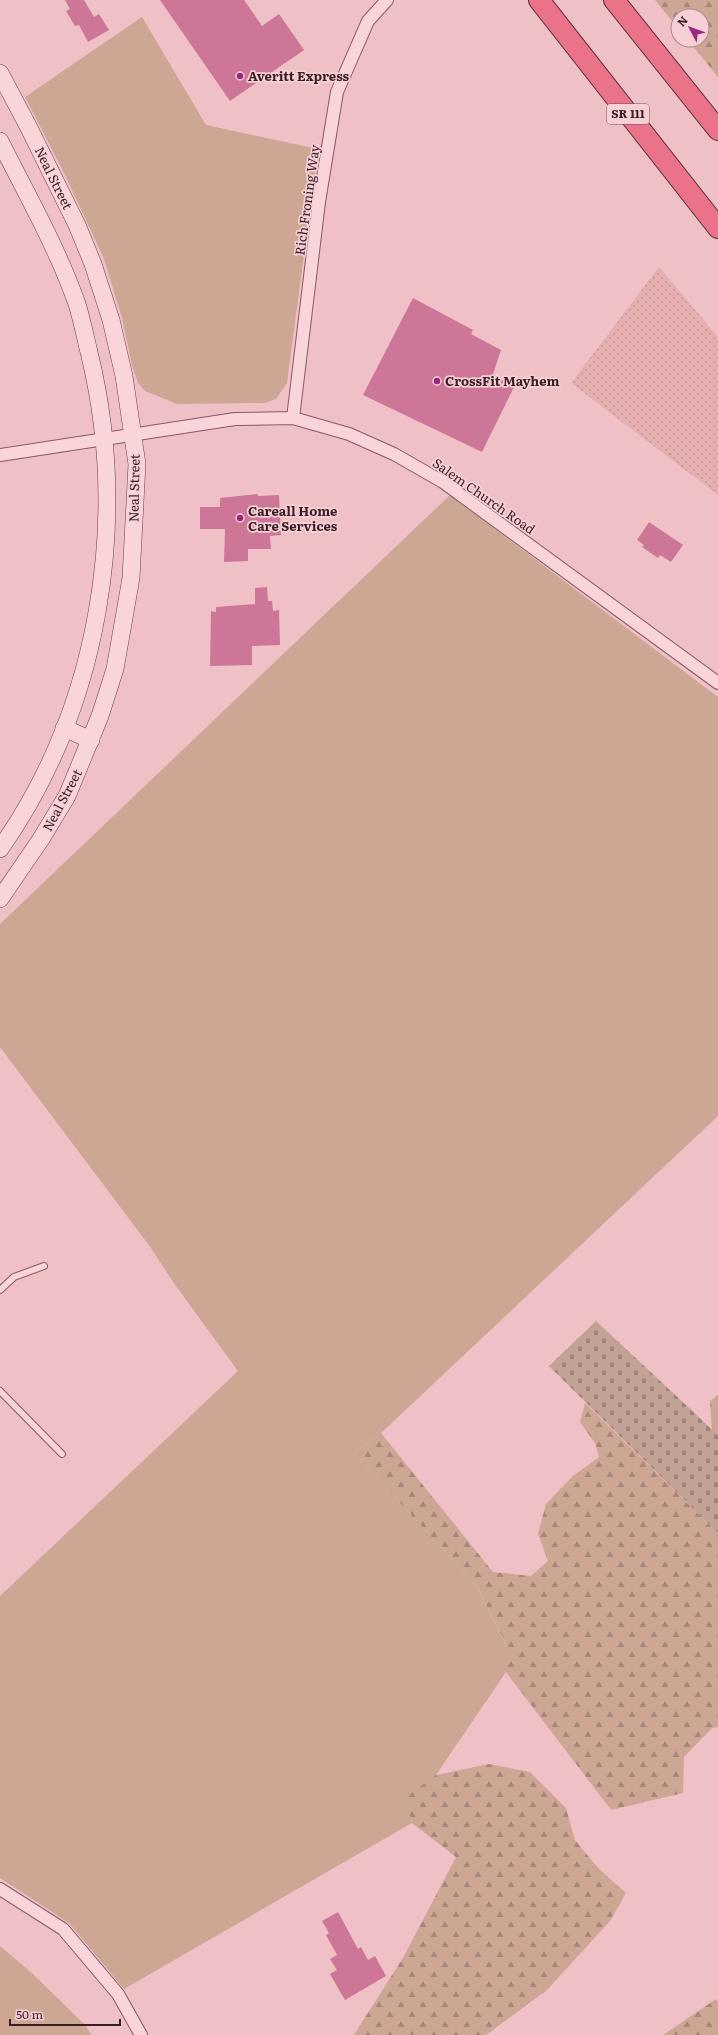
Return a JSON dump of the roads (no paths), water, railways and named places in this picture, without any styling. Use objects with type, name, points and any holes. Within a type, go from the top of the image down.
[{"type":"highway","name":"SR 111","points":[[539,0],[718,228]]},
{"type":"highway","points":[[614,0],[718,130]]},
{"type":"main road","name":"Neal Street","points":[[0,74],[32,133],[77,226],[93,264],[111,320],[124,376],[134,434],[137,464],[131,578],[115,669],[91,740],[67,796],[41,839],[0,899]]},
{"type":"main road","name":"Neal Street","points":[[0,141],[57,252],[77,306],[95,379],[105,438],[107,499],[104,575],[90,653],[64,728],[42,776],[12,832],[0,849]]},
{"type":"main road","points":[[64,728],[91,740]]},
{"type":"street","name":"Rich Froning Way","points":[[292,418],[319,202],[337,92],[368,21],[388,0]]},
{"type":"street","name":"Salem Church Road","points":[[0,455],[235,419],[292,418],[349,434],[394,454],[443,482],[718,683]]},
{"type":"street","points":[[0,1889],[63,1929],[118,1994],[141,2035]]},
{"type":"lane","points":[[0,1290],[14,1277],[44,1266]]},
{"type":"lane","points":[[0,1391],[62,1454]]},
{"type":"place","name":"Averitt Express","points":[[240,76]]},
{"type":"place","name":"CrossFit Mayhem","points":[[437,381]]},
{"type":"place","name":"Careall Home Care Services","points":[[240,518]]}]
